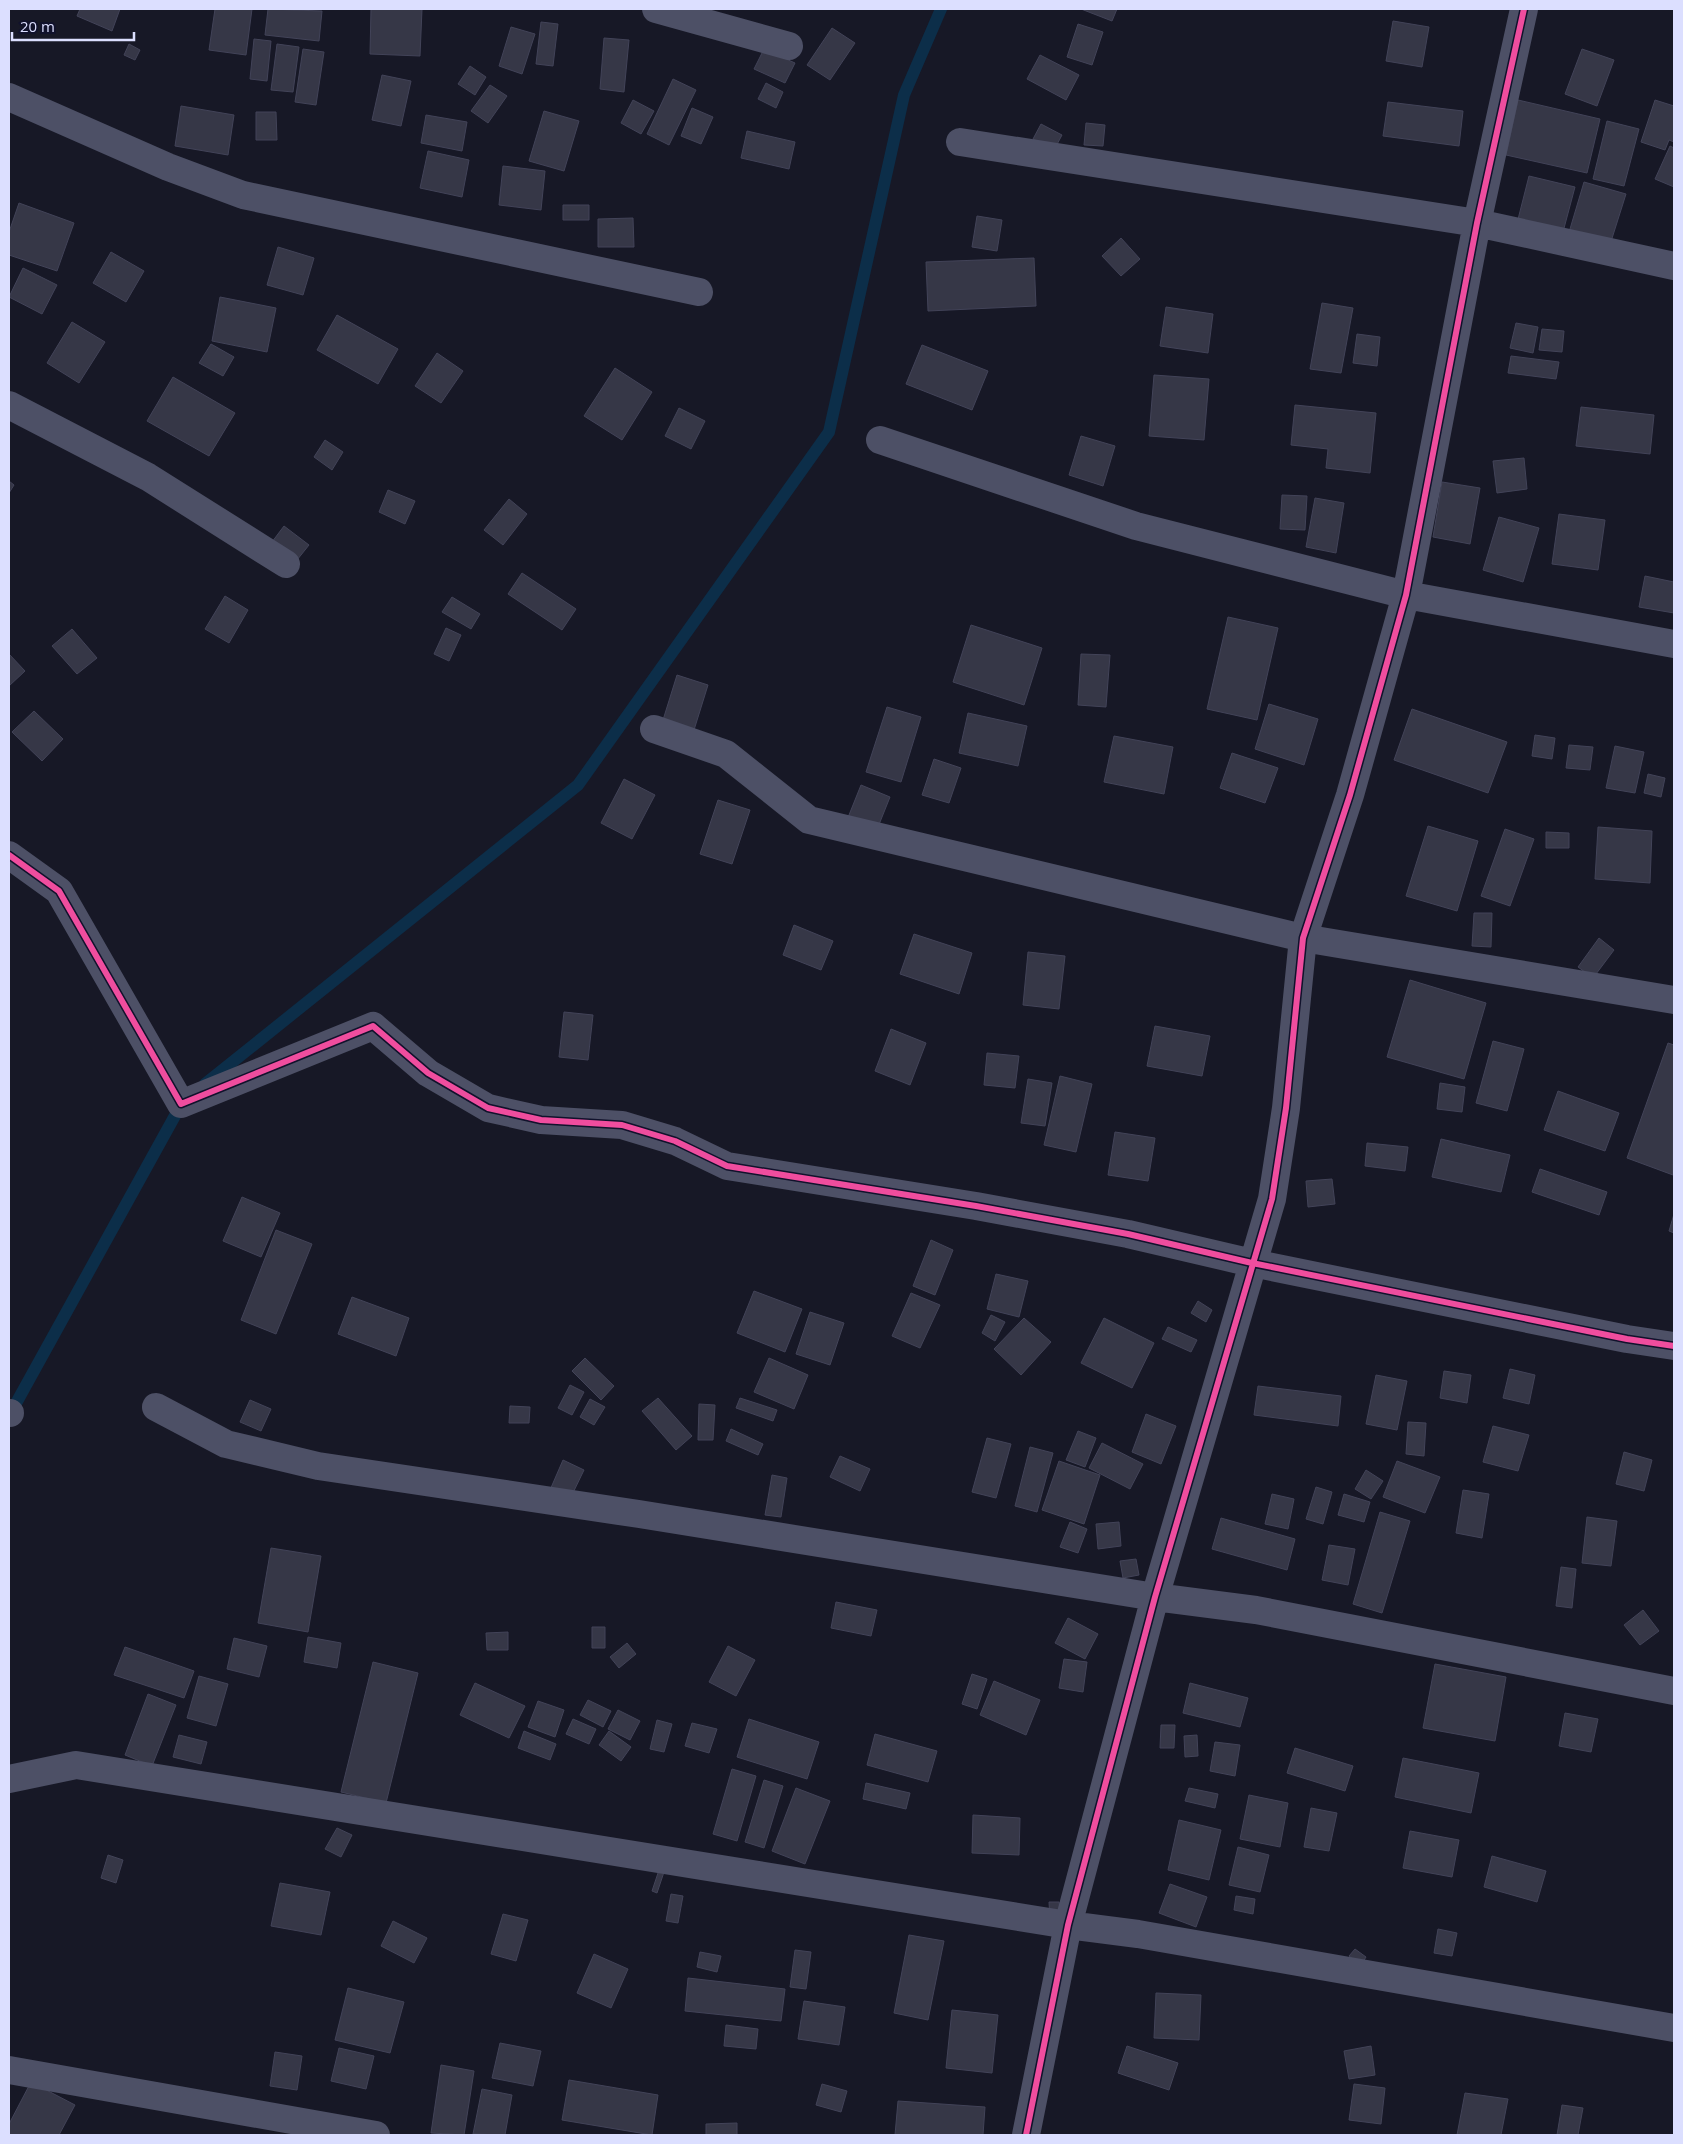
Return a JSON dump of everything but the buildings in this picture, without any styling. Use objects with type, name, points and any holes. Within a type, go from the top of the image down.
[{"type":"street","points":[[656,9],[789,46]]},
{"type":"street","points":[[1026,2135],[1068,1924],[1155,1597],[1272,1199],[1286,1108],[1303,938],[1350,795],[1406,595],[1477,223],[1524,9]]},
{"type":"street","points":[[9,97],[168,167],[243,194],[699,292]]},
{"type":"street","points":[[960,142],[1477,223],[1674,266]]},
{"type":"street","points":[[9,405],[148,477],[286,564]]},
{"type":"street","points":[[880,440],[1136,526],[1406,595],[1674,644]]},
{"type":"street","points":[[654,729],[726,754],[809,820],[1303,938],[1674,1000]]},
{"type":"street","points":[[9,855],[59,891],[181,1104],[373,1026],[428,1073],[488,1108],[541,1120],[622,1125],[675,1142],[727,1166],[1004,1211],[1128,1234],[1252,1263],[1618,1337],[1674,1346]]},
{"type":"street","points":[[156,1407],[226,1444],[318,1466],[639,1514],[1155,1597],[1256,1610],[1674,1691]]},
{"type":"street","points":[[9,1780],[76,1765],[1138,1934],[1674,2028]]},
{"type":"street","points":[[9,2070],[376,2135]]},
{"type":"waterway","points":[[205,1084],[578,785],[829,432],[904,95],[941,9]]},
{"type":"waterway","points":[[9,1416],[182,1103]]},
{"type":"cycle path","points":[[1026,2135],[1068,1925],[1155,1597],[1272,1199],[1286,1108],[1303,938],[1350,795],[1406,595],[1477,223],[1524,9]]},
{"type":"cycle path","points":[[9,855],[59,891],[181,1104],[373,1026],[428,1073],[488,1108],[541,1120],[622,1125],[675,1141],[727,1166],[976,1206],[1128,1234],[1252,1263],[1627,1339],[1674,1346]]}]
